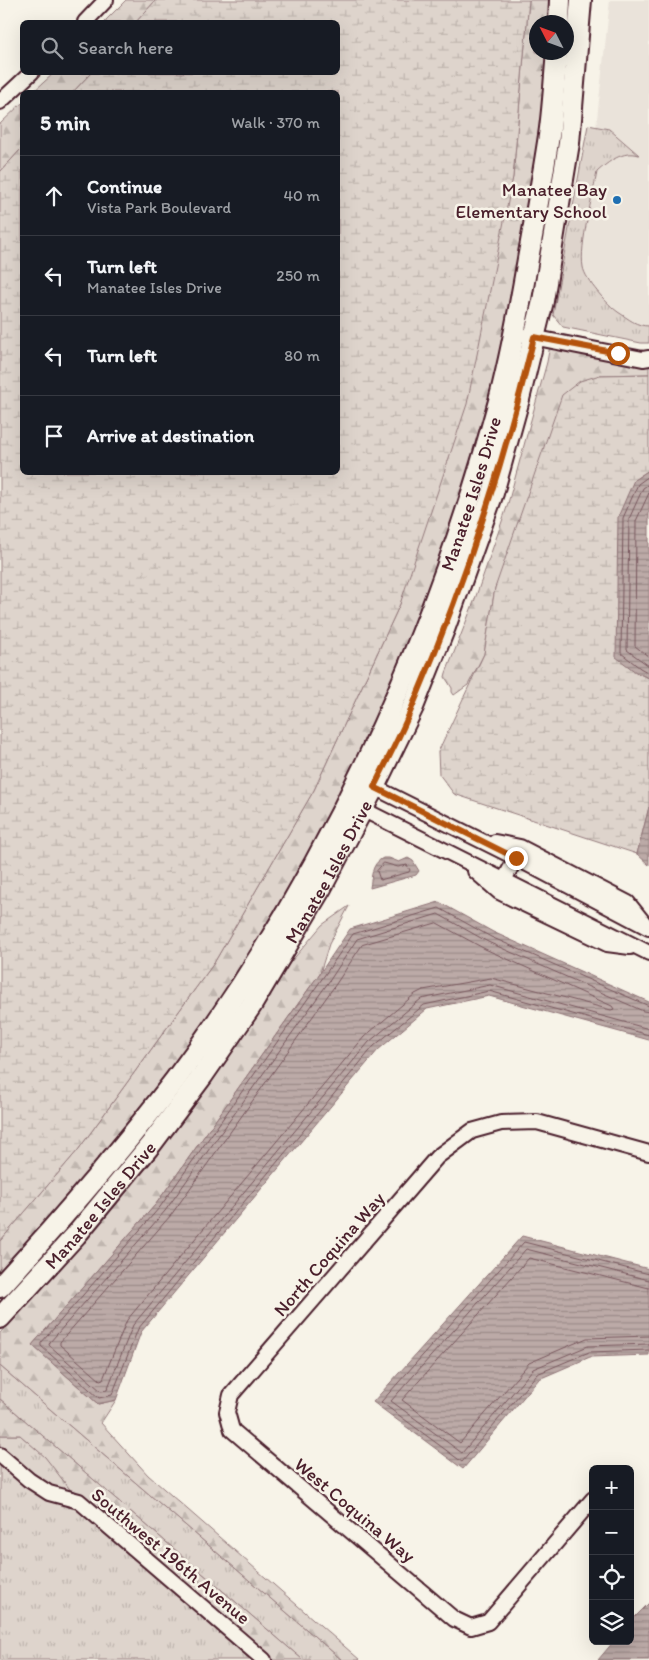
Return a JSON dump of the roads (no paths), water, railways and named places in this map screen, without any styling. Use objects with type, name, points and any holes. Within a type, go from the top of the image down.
[{"type":"street","points":[[87,20],[106,0]]},
{"type":"street","points":[[559,15],[560,0]]},
{"type":"street","name":"Manatee Isles Drive","points":[[0,1287],[64,1218],[122,1149],[182,1070],[231,999],[306,879],[351,791],[401,685],[449,563],[500,399],[525,335],[543,301],[569,143],[581,0]]},
{"type":"street","name":"Manatee Isles Drive","points":[[0,1318],[76,1234],[152,1143],[203,1075],[251,1006],[286,948],[374,787],[413,707],[465,574],[495,484],[520,399],[525,335],[549,140],[556,60]]},
{"type":"street","points":[[0,102],[29,75]]},
{"type":"street","points":[[525,335],[643,359],[649,358]]},
{"type":"street","points":[[600,896],[516,858],[374,787],[351,791],[362,809],[644,950]]},
{"type":"street","points":[[474,837],[520,847],[648,928]]},
{"type":"street","points":[[462,858],[499,892],[607,944],[644,950]]},
{"type":"street","points":[[504,880],[516,858]]},
{"type":"street","points":[[587,921],[600,896]]},
{"type":"street","name":"North Coquina Way","points":[[227,1412],[231,1395],[437,1158],[472,1130],[501,1123],[537,1122],[649,1153]]},
{"type":"street","name":"West Coquina Way","points":[[227,1412],[232,1430],[454,1619],[471,1627],[488,1622],[589,1504]]},
{"type":"street","name":"Southwest 196th Avenue","points":[[0,1455],[29,1480],[48,1493],[78,1501],[264,1660]]},
{"type":"water","points":[[649,470],[649,678],[637,673],[616,657],[618,517],[634,480]]},
{"type":"water","points":[[649,807],[649,865],[637,854]]},
{"type":"water","points":[[383,858],[399,862],[408,858],[413,861],[419,871],[416,875],[370,888],[374,867]]},
{"type":"water","points":[[439,902],[493,932],[649,1002],[649,1040],[489,996],[427,1009],[378,1050],[141,1332],[116,1400],[98,1404],[32,1345],[156,1204],[350,929]]},
{"type":"water","points":[[522,1236],[649,1269],[649,1355],[590,1357],[539,1379],[463,1469],[373,1402]]},
{"type":"water","points":[[649,1603],[649,1660],[598,1660],[611,1645],[634,1645],[634,1618]]},
{"type":"place","name":"Manatee Bay Elementary School","points":[[617,200]]}]
